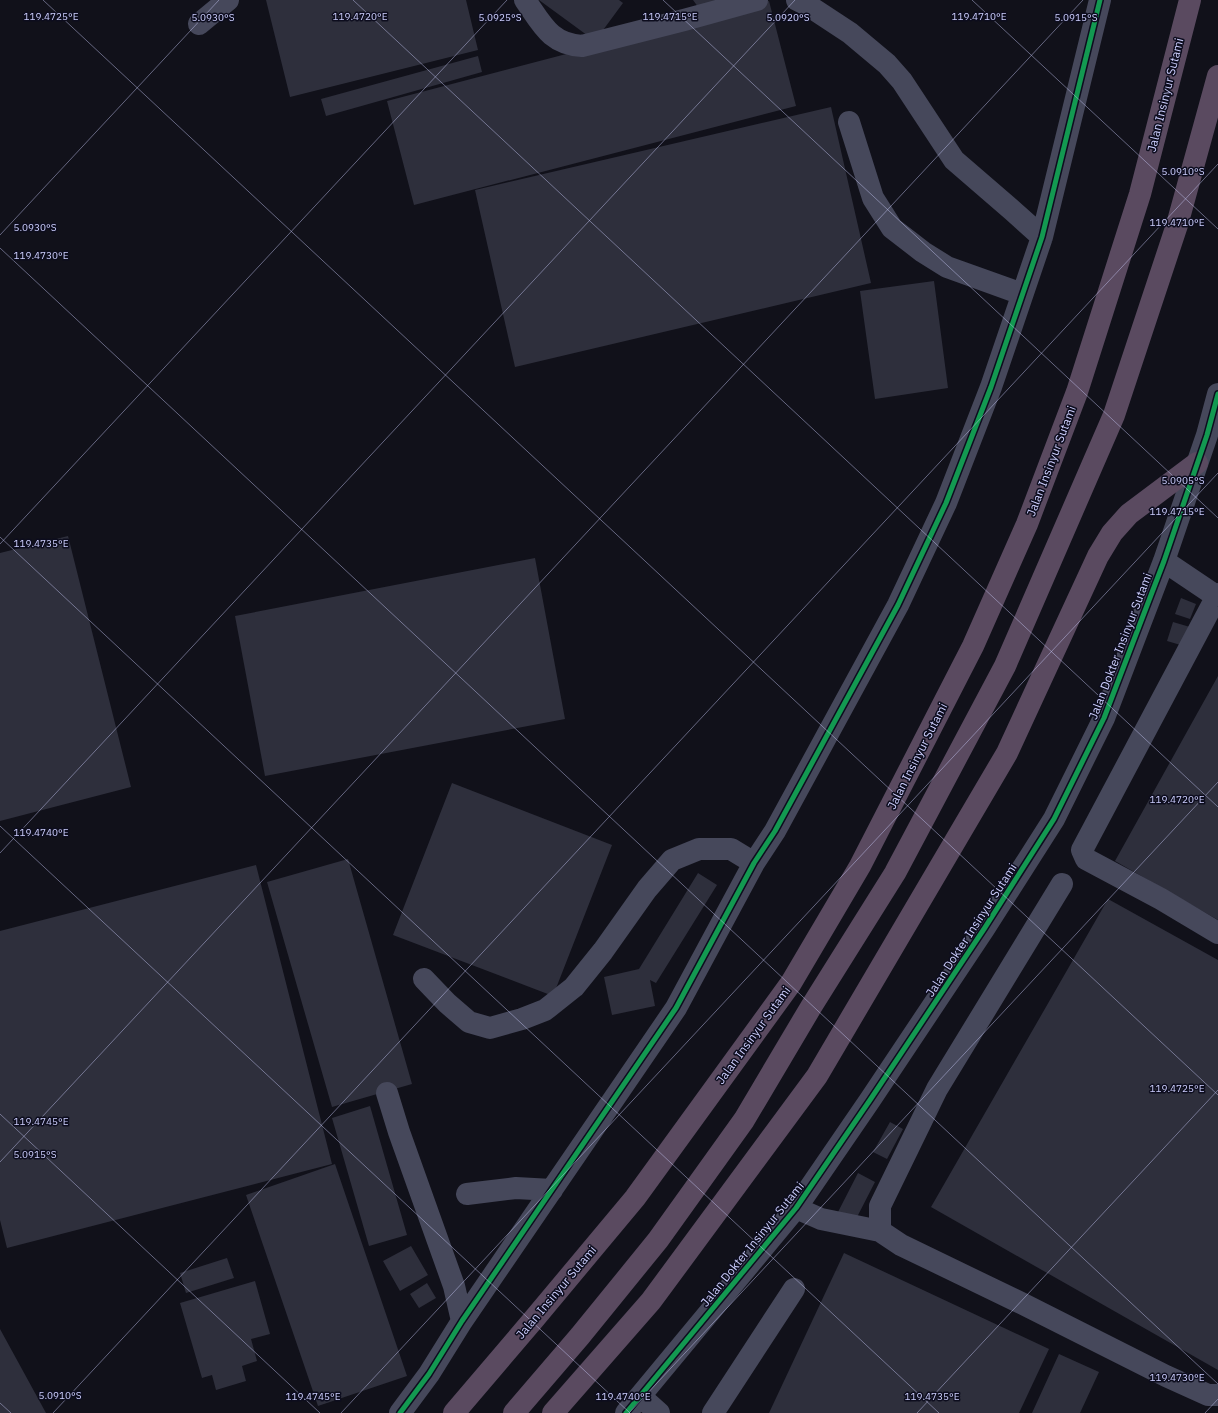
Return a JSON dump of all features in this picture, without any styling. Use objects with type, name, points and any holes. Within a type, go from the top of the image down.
[{"type":"highway","name":"Jalan Insinyur Sutami","points":[[454,1413],[534,1320],[635,1198],[791,982],[860,866],[974,646],[1027,524],[1077,392],[1140,194],[1190,0]]},
{"type":"highway","points":[[514,1413],[580,1336],[658,1240],[744,1120],[811,1007],[895,872],[1005,666],[1114,416],[1178,226],[1218,76]]},
{"type":"highway","points":[[553,1413],[650,1301],[817,1076],[1007,753],[1098,556],[1112,533],[1129,514],[1197,463]]},
{"type":"street","points":[[199,24],[228,0]]},
{"type":"street","points":[[525,0],[548,32],[558,40],[570,45],[582,46],[757,0]]},
{"type":"street","points":[[797,0],[809,6],[850,33],[887,64],[902,81],[954,160],[1042,237]]},
{"type":"street","points":[[400,1413],[429,1374],[462,1321],[676,1008],[754,863],[775,831],[898,605],[943,510],[991,387],[1042,237],[1100,0]]},
{"type":"street","points":[[849,122],[873,198],[892,228],[923,252],[947,267],[1022,294]]},
{"type":"street","name":"Jalan Dokter Insinyur Sutami","points":[[626,1413],[796,1208],[870,1100],[1054,819],[1104,718],[1164,561],[1197,463],[1212,434],[1218,394]]},
{"type":"street","points":[[1164,561],[1217,595],[1082,850],[1086,859],[1161,899],[1218,933]]},
{"type":"street","points":[[424,979],[469,1022],[490,1028],[522,1019],[545,1010],[574,987],[603,951],[646,889],[672,860],[699,849],[731,849],[754,863]]},
{"type":"street","points":[[880,1231],[880,1206],[937,1089],[1062,884]]},
{"type":"street","points":[[387,1093],[399,1132],[454,1286],[462,1321]]},
{"type":"street","points":[[467,1194],[516,1188],[552,1190]]},
{"type":"street","points":[[796,1208],[821,1219],[880,1231],[901,1245],[1166,1376],[1208,1395],[1218,1395]]},
{"type":"street","points":[[713,1413],[794,1289]]},
{"type":"street","points":[[640,1396],[659,1413]]},
{"type":"building","points":[[266,0],[466,0],[478,50],[290,97]]},
{"type":"building","points":[[539,0],[619,0],[623,3],[595,41]]},
{"type":"building","points":[[693,0],[717,0],[701,11]]},
{"type":"building","points":[[769,1],[796,106],[414,205],[387,101]]},
{"type":"building","points":[[478,56],[482,72],[326,116],[321,99]]},
{"type":"building","points":[[831,107],[871,283],[515,367],[475,190]]},
{"type":"building","points":[[934,281],[948,388],[875,399],[860,291]]},
{"type":"building","points":[[68,536],[131,787],[0,821],[0,553]]},
{"type":"building","points":[[535,558],[565,719],[265,776],[235,616]]},
{"type":"building","points":[[1181,598],[1196,604],[1190,619],[1175,614]]},
{"type":"building","points":[[1173,622],[1190,627],[1184,646],[1167,641]]},
{"type":"building","points":[[1218,676],[1218,920],[1115,861]]},
{"type":"building","points":[[452,783],[612,845],[553,996],[393,935]]},
{"type":"building","points":[[348,859],[412,1084],[332,1107],[267,882]]},
{"type":"building","points":[[256,865],[332,1164],[7,1248],[0,1220],[0,931]]},
{"type":"building","points":[[698,873],[717,885],[656,983],[650,980],[655,1006],[612,1015],[604,977],[639,969]]},
{"type":"building","points":[[1108,899],[1218,960],[1218,1370],[931,1207]]},
{"type":"building","points":[[370,1106],[407,1235],[369,1246],[332,1118]]},
{"type":"building","points":[[890,1122],[903,1129],[887,1159],[873,1152]]},
{"type":"building","points":[[335,1164],[407,1376],[318,1406],[246,1195]]},
{"type":"building","points":[[858,1173],[875,1182],[855,1221],[838,1212]]},
{"type":"building","points":[[411,1246],[428,1275],[400,1291],[383,1261]]},
{"type":"building","points":[[844,1253],[1049,1349],[1019,1413],[769,1413]]},
{"type":"building","points":[[227,1258],[234,1278],[186,1293],[180,1273]]},
{"type":"building","points":[[255,1281],[270,1334],[251,1339],[257,1361],[242,1366],[246,1381],[216,1390],[212,1375],[202,1378],[180,1303]]},
{"type":"building","points":[[427,1283],[436,1298],[419,1308],[410,1294]]},
{"type":"building","points":[[0,1329],[46,1413],[0,1413]]},
{"type":"building","points":[[1059,1354],[1099,1372],[1080,1413],[1032,1413]]},
{"type":"cycle path","points":[[400,1413],[429,1374],[462,1321],[676,1008],[754,863],[775,831],[898,605],[946,503],[991,387],[1042,237],[1100,0]]},
{"type":"cycle path","points":[[626,1413],[796,1208],[984,929],[1054,819],[1104,718],[1164,561],[1207,435],[1218,394]]}]
